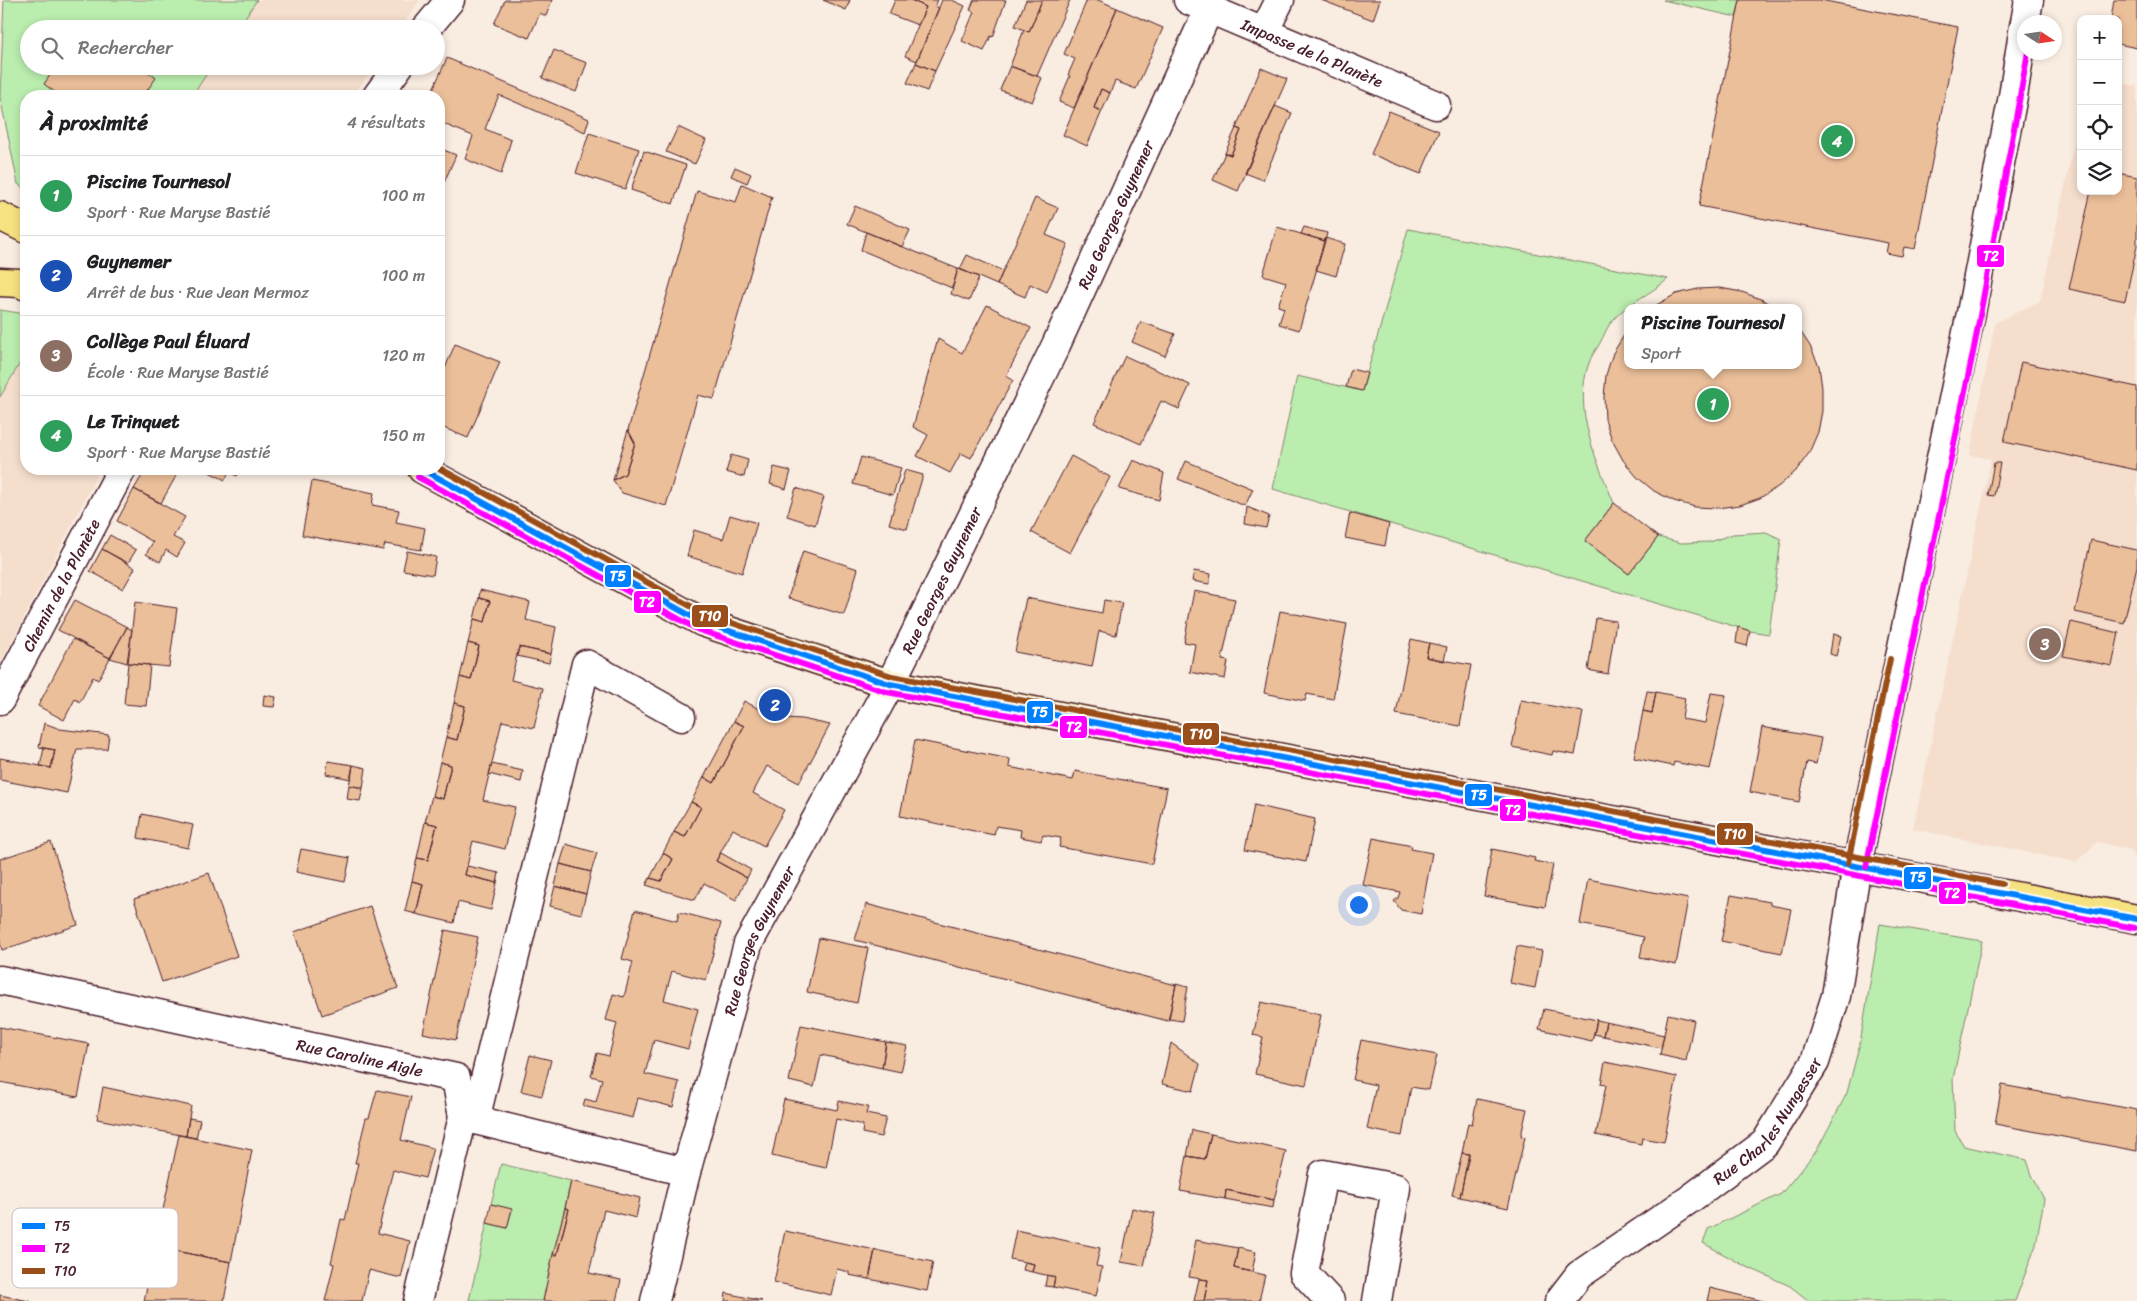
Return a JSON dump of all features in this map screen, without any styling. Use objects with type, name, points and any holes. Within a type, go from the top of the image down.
[{"type":"main road","points":[[0,216],[20,226]]},
{"type":"main road","points":[[433,475],[702,622],[890,684],[1857,865],[2137,920]]},
{"type":"street","points":[[433,20],[450,0]]},
{"type":"street","points":[[1264,32],[1280,0]]},
{"type":"street","name":"Rue Charles Nungesser","points":[[2026,15],[2029,0]]},
{"type":"street","name":"Impasse de la Planète","points":[[1198,4],[1436,105]]},
{"type":"street","name":"Rue Georges Guynemer","points":[[655,1301],[686,1172],[748,944],[890,684],[1056,345],[1198,4]]},
{"type":"street","name":"Rue Charles Nungesser","points":[[1559,1301],[1579,1275],[1690,1199],[1764,1143],[1815,1062],[1836,996],[1857,865],[1971,313],[2019,60]]},
{"type":"street","points":[[381,90],[392,75]]},
{"type":"street","name":"Chemin de la Planète","points":[[0,700],[119,475]]},
{"type":"street","points":[[418,1301],[469,1118],[586,664],[681,717]]},
{"type":"street","name":"Rue Caroline Aigle","points":[[0,980],[456,1078],[469,1118]]},
{"type":"street","points":[[469,1118],[686,1172]]},
{"type":"street","points":[[1330,1301],[1304,1273],[1323,1174],[1396,1188],[1377,1301]]},
{"type":"shaded area","points":[[257,0],[420,0],[406,20],[243,20]]},
{"type":"shaded area","points":[[206,75],[368,75],[357,90],[196,90]]},
{"type":"shaded area","points":[[2122,84],[2137,86],[2137,861],[2132,850],[2097,842],[2076,862],[1913,829],[1991,459],[1970,455],[1995,323],[2040,301],[2077,130],[2077,195],[2122,195]]},
{"type":"shaded area","points":[[20,363],[20,475],[97,475],[0,665],[0,397]]},
{"type":"green space","points":[[4,0],[257,0],[243,20],[20,20],[20,75],[206,75],[196,90],[20,90],[20,186],[18,184],[0,97]]},
{"type":"green space","points":[[1663,0],[1740,0],[1736,17]]},
{"type":"green space","points":[[1408,229],[1668,279],[1632,304],[1624,304],[1624,310],[1607,328],[1589,363],[1584,381],[1585,417],[1594,453],[1614,503],[1585,541],[1629,574],[1658,537],[1681,543],[1710,542],[1733,534],[1766,532],[1781,539],[1769,634],[1750,631],[1273,489],[1297,376],[1362,391]]},
{"type":"green space","points":[[0,310],[20,313],[20,363],[0,397]]},
{"type":"green space","points":[[1880,924],[1982,941],[1953,1079],[1955,1131],[1964,1146],[2027,1160],[2044,1199],[2036,1245],[2015,1301],[1809,1301],[1790,1286],[1745,1266],[1703,1243],[1708,1229],[1781,1194],[1817,1150],[1847,1093],[1860,1043]]},
{"type":"green space","points":[[501,1164],[571,1181],[543,1301],[469,1300],[487,1223],[507,1228],[512,1210],[491,1204]]},
{"type":"building","points":[[505,0],[552,0],[546,16],[540,13],[529,38],[494,24]]},
{"type":"building","points":[[823,0],[850,0],[846,10]]},
{"type":"building","points":[[895,0],[911,0],[926,7],[918,25],[889,14]]},
{"type":"building","points":[[911,0],[938,0],[935,6],[939,8],[917,61],[905,56],[926,7]]},
{"type":"building","points":[[942,0],[952,0],[965,6],[935,71],[916,63]]},
{"type":"building","points":[[974,0],[1006,0],[993,37],[991,36],[984,51],[962,41],[974,12],[970,10]]},
{"type":"building","points":[[1026,0],[1042,0],[1029,32],[1015,26]]},
{"type":"building","points":[[1042,0],[1070,0],[1037,76],[1010,66],[1024,30],[1029,32]]},
{"type":"building","points":[[1087,0],[1098,0],[1117,8],[1074,108],[1059,102],[1075,59],[1064,54]]},
{"type":"building","points":[[1321,0],[1380,0],[1373,20]]},
{"type":"building","points":[[1740,0],[1820,0],[1958,27],[1915,249],[1904,247],[1902,256],[1886,253],[1888,243],[1699,206]]},
{"type":"building","points":[[2114,0],[2137,0],[2137,48],[2122,45],[2122,15],[2112,15]]},
{"type":"building","points":[[1117,8],[1163,28],[1136,89],[1115,81],[1110,93],[1101,89],[1094,108],[1102,111],[1087,146],[1063,135]]},
{"type":"building","points":[[554,50],[587,63],[576,92],[542,78]]},
{"type":"building","points":[[447,58],[589,119],[585,132],[499,95],[485,129],[511,140],[501,174],[465,159],[473,136],[445,124],[445,90],[433,90],[439,75],[445,75]]},
{"type":"building","points":[[916,63],[935,71],[927,91],[907,83]]},
{"type":"building","points":[[1010,66],[1042,78],[1032,102],[1000,90]]},
{"type":"building","points":[[1261,68],[1287,79],[1238,191],[1213,180],[1225,153],[1231,155],[1241,130],[1236,128]]},
{"type":"building","points":[[50,75],[152,75],[156,78],[147,90],[52,90],[44,84]]},
{"type":"building","points":[[1101,89],[1110,93],[1102,111],[1094,108]]},
{"type":"building","points":[[1275,106],[1292,113],[1263,180],[1245,173]]},
{"type":"building","points":[[1389,111],[1439,131],[1421,174],[1371,154]]},
{"type":"building","points":[[678,127],[706,140],[695,164],[666,152]]},
{"type":"building","points":[[1236,128],[1241,130],[1231,155],[1225,153]]},
{"type":"building","points":[[589,133],[639,149],[625,189],[576,173]]},
{"type":"building","points":[[445,150],[456,155],[445,180]]},
{"type":"building","points":[[644,151],[686,165],[673,204],[631,190]]},
{"type":"building","points":[[735,167],[751,174],[747,183],[731,176]]},
{"type":"building","points":[[2122,174],[2137,177],[2137,246],[2125,301],[2069,289],[2090,195],[2122,195]]},
{"type":"building","points":[[742,184],[772,197],[714,399],[698,395],[666,506],[622,493],[613,480],[625,474],[635,443],[628,430],[697,191],[736,202]]},
{"type":"building","points":[[1035,198],[1058,208],[1046,235],[1068,244],[1047,292],[1030,284],[1025,297],[997,285]]},
{"type":"building","points":[[855,206],[910,230],[902,247],[847,224]]},
{"type":"building","points":[[1277,227],[1325,241],[1299,330],[1279,324],[1284,308],[1278,306],[1286,282],[1263,275]]},
{"type":"building","points":[[1304,227],[1327,233],[1325,241],[1301,234]]},
{"type":"building","points":[[866,232],[958,269],[952,288],[861,250]]},
{"type":"building","points":[[1325,238],[1345,244],[1336,276],[1316,270]]},
{"type":"building","points":[[967,255],[1003,271],[997,285],[960,269]]},
{"type":"building","points":[[958,269],[979,277],[969,301],[951,294]]},
{"type":"building","points":[[1720,288],[1742,292],[1769,304],[1658,304],[1676,294],[1698,289]]},
{"type":"building","points":[[987,305],[1031,328],[1006,376],[1013,380],[971,458],[961,453],[950,473],[917,456],[928,435],[913,427],[938,339],[962,353]]},
{"type":"building","points":[[1141,322],[1175,334],[1165,356],[1132,342]]},
{"type":"building","points":[[1802,334],[1819,366],[1822,388],[1822,411],[1818,432],[1809,453],[1796,471],[1779,486],[1760,498],[1740,505],[1717,508],[1695,507],[1674,501],[1654,491],[1637,477],[1623,460],[1612,440],[1605,419],[1606,375],[1613,353],[1624,335],[1624,369],[1802,369]]},
{"type":"building","points":[[455,344],[500,362],[468,438],[445,428],[445,368]]},
{"type":"building","points":[[1125,356],[1190,385],[1179,409],[1161,401],[1141,444],[1094,423]]},
{"type":"building","points":[[2021,362],[2137,387],[2137,470],[2004,442]]},
{"type":"building","points":[[1351,369],[1367,373],[1362,391],[1346,387]]},
{"type":"building","points":[[628,430],[635,443],[625,474],[613,480]]},
{"type":"building","points":[[731,455],[748,460],[744,477],[726,472]]},
{"type":"building","points":[[1071,456],[1110,477],[1070,553],[1031,532]]},
{"type":"building","points":[[861,457],[901,468],[893,495],[853,484]]},
{"type":"building","points":[[1133,460],[1164,473],[1159,500],[1119,489]]},
{"type":"building","points":[[1186,461],[1253,489],[1245,506],[1178,479]]},
{"type":"building","points":[[1994,463],[2000,463],[1994,496],[1988,495]]},
{"type":"building","points":[[774,467],[791,471],[786,489],[770,484]]},
{"type":"building","points":[[905,470],[923,475],[907,529],[889,524]]},
{"type":"building","points":[[142,475],[177,475],[161,503],[134,489]]},
{"type":"building","points":[[215,475],[228,475],[225,480]]},
{"type":"building","points":[[312,481],[374,493],[372,505],[399,510],[396,522],[425,528],[421,550],[385,544],[383,550],[302,535]]},
{"type":"building","points":[[796,488],[824,497],[815,525],[787,516]]},
{"type":"building","points":[[134,489],[185,517],[173,537],[185,543],[177,557],[166,550],[160,562],[146,554],[153,542],[117,521]]},
{"type":"building","points":[[1614,503],[1658,537],[1629,574],[1585,541]]},
{"type":"building","points":[[1247,507],[1269,516],[1266,528],[1245,524]]},
{"type":"building","points":[[1350,513],[1389,524],[1385,546],[1345,538]]},
{"type":"building","points":[[730,515],[757,523],[742,573],[687,556],[694,530],[723,539]]},
{"type":"building","points":[[110,535],[136,550],[128,563],[102,549]]},
{"type":"building","points":[[2091,540],[2137,550],[2137,566],[2124,623],[2075,612]]},
{"type":"building","points":[[102,549],[135,568],[123,589],[90,571]]},
{"type":"building","points":[[407,551],[436,557],[433,575],[403,570]]},
{"type":"building","points":[[803,551],[858,569],[844,615],[788,598]]},
{"type":"building","points":[[1194,571],[1211,574],[1209,584],[1192,581]]},
{"type":"building","points":[[480,590],[530,602],[526,620],[556,627],[551,654],[519,647],[511,680],[543,688],[534,728],[502,721],[483,800],[515,807],[505,849],[473,841],[467,866],[465,875],[497,883],[491,910],[458,902],[454,923],[416,914],[423,884],[412,881],[417,858],[428,860],[437,825],[425,822],[432,796],[443,799],[451,765],[440,762],[446,737],[457,740],[465,706],[454,703],[460,677],[471,680],[479,646],[468,643],[474,619],[485,622],[490,601],[479,598]]},
{"type":"building","points":[[1194,591],[1235,599],[1222,660],[1228,661],[1225,679],[1190,672],[1195,644],[1184,642]]},
{"type":"building","points":[[479,598],[490,601],[485,622],[474,619]]},
{"type":"building","points":[[1026,598],[1102,613],[1104,600],[1122,603],[1116,635],[1099,631],[1092,667],[1015,652]]},
{"type":"building","points":[[75,600],[127,627],[110,658],[58,630]]},
{"type":"building","points":[[135,602],[177,608],[169,667],[128,663]]},
{"type":"building","points":[[1280,611],[1347,624],[1333,699],[1307,694],[1305,701],[1264,693]]},
{"type":"building","points":[[1596,618],[1616,621],[1608,674],[1588,670]]},
{"type":"building","points":[[2071,622],[2119,633],[2112,666],[2063,656]]},
{"type":"building","points":[[127,627],[132,630],[127,663],[110,658]]},
{"type":"building","points":[[1738,627],[1750,631],[1747,646],[1736,643]]},
{"type":"building","points":[[1833,634],[1841,636],[1836,656],[1830,654]]},
{"type":"building","points":[[73,639],[110,658],[98,680],[93,677],[80,702],[75,699],[64,720],[38,706]]},
{"type":"building","points":[[1411,639],[1429,643],[1426,657],[1471,665],[1460,726],[1396,714]]},
{"type":"building","points":[[468,643],[479,646],[471,680],[460,677]]},
{"type":"building","points":[[1429,643],[1447,647],[1444,661],[1426,657]]},
{"type":"building","points":[[519,647],[551,654],[549,663],[517,656]]},
{"type":"building","points":[[128,663],[150,665],[146,706],[124,704]]},
{"type":"building","points":[[1647,691],[1656,692],[1652,713],[1643,711]]},
{"type":"building","points":[[1656,692],[1685,698],[1682,719],[1705,723],[1711,693],[1726,695],[1710,769],[1674,762],[1673,766],[1634,758],[1643,711],[1652,713]]},
{"type":"building","points":[[264,695],[276,697],[274,707],[263,706]]},
{"type":"building","points":[[1521,700],[1583,712],[1575,755],[1553,751],[1552,755],[1512,747]]},
{"type":"building","points":[[744,701],[783,722],[786,718],[802,719],[830,725],[799,783],[767,766],[753,793],[784,810],[764,846],[733,829],[716,861],[747,878],[736,900],[704,883],[695,900],[646,885],[650,878],[661,881],[673,859],[663,853],[674,832],[685,837],[701,807],[691,802],[704,777],[714,783],[744,726],[734,721]]},
{"type":"building","points":[[454,703],[465,706],[457,740],[446,737]]},
{"type":"building","points":[[734,721],[744,726],[714,783],[704,777]]},
{"type":"building","points":[[44,723],[60,729],[109,735],[107,749],[77,749],[67,793],[0,780],[0,758],[51,768],[55,750],[39,747]]},
{"type":"building","points":[[1762,727],[1821,738],[1816,764],[1807,762],[1799,802],[1750,792]]},
{"type":"building","points":[[915,740],[1010,759],[1009,767],[1073,780],[1075,771],[1167,788],[1152,864],[1059,847],[1061,838],[1043,835],[1041,841],[1020,837],[1021,830],[996,826],[994,835],[900,816]]},
{"type":"building","points":[[44,748],[55,750],[51,768],[40,766]]},
{"type":"building","points":[[328,761],[353,765],[351,779],[326,774]]},
{"type":"building","points":[[440,762],[451,765],[443,799],[432,796]]},
{"type":"building","points":[[492,764],[523,771],[521,782],[489,774]]},
{"type":"building","points":[[353,765],[366,768],[363,788],[349,785]]},
{"type":"building","points":[[349,785],[363,788],[360,801],[347,799]]},
{"type":"building","points":[[691,802],[701,807],[685,837],[674,832]]},
{"type":"building","points":[[1254,805],[1315,819],[1306,862],[1245,850]]},
{"type":"building","points":[[142,814],[193,825],[188,848],[138,838]]},
{"type":"building","points":[[425,822],[437,825],[428,860],[417,858]]},
{"type":"building","points":[[1373,838],[1412,846],[1411,849],[1432,853],[1421,914],[1401,910],[1394,901],[1398,898],[1400,892],[1363,885]]},
{"type":"building","points":[[51,842],[78,925],[2,950],[0,943],[0,859]]},
{"type":"building","points":[[566,844],[597,853],[591,872],[560,864]]},
{"type":"building","points":[[301,849],[350,858],[345,882],[296,872]]},
{"type":"building","points":[[1492,849],[1535,858],[1534,861],[1553,865],[1545,907],[1484,896]]},
{"type":"building","points":[[663,853],[673,859],[661,881],[650,878]]},
{"type":"building","points":[[721,853],[751,870],[747,878],[716,861]]},
{"type":"building","points":[[560,864],[591,872],[586,894],[555,886]]},
{"type":"building","points":[[467,866],[499,873],[497,883],[465,875]]},
{"type":"building","points":[[209,873],[237,956],[162,982],[134,899]]},
{"type":"building","points":[[1588,879],[1688,899],[1676,965],[1640,957],[1644,937],[1580,924]]},
{"type":"building","points":[[412,881],[423,884],[416,914],[405,911]]},
{"type":"building","points":[[555,886],[586,894],[581,914],[550,906]]},
{"type":"building","points":[[1731,895],[1770,902],[1770,905],[1791,909],[1782,953],[1721,941]]},
{"type":"building","points":[[866,904],[1176,985],[1168,1021],[855,940]]},
{"type":"building","points":[[370,906],[398,988],[322,1015],[294,932]]},
{"type":"building","points":[[635,910],[677,921],[679,912],[721,923],[706,980],[672,971],[664,1000],[698,1009],[688,1049],[654,1040],[645,1074],[679,1082],[673,1107],[638,1098],[633,1118],[583,1106],[585,1099],[596,1102],[602,1079],[591,1076],[597,1053],[609,1056],[617,1023],[606,1020],[613,994],[624,997],[633,962],[622,959]]},
{"type":"building","points":[[445,930],[478,937],[456,1040],[423,1033]]},
{"type":"building","points":[[819,938],[868,948],[857,1003],[807,992]]},
{"type":"building","points":[[1517,946],[1542,951],[1535,988],[1510,983]]},
{"type":"building","points":[[1176,984],[1188,987],[1182,1021],[1169,1019]]},
{"type":"building","points":[[1261,1002],[1321,1015],[1306,1085],[1255,1074],[1263,1037],[1253,1035]]},
{"type":"building","points":[[1544,1009],[1597,1020],[1592,1041],[1539,1029]]},
{"type":"building","points":[[1668,1014],[1694,1020],[1686,1061],[1660,1055]]},
{"type":"building","points":[[1597,1020],[1606,1022],[1603,1036],[1594,1034]]},
{"type":"building","points":[[1606,1022],[1664,1035],[1661,1048],[1603,1036]]},
{"type":"building","points":[[801,1025],[886,1042],[882,1068],[821,1055],[814,1087],[789,1081]]},
{"type":"building","points":[[0,1027],[89,1044],[78,1097],[0,1082]]},
{"type":"building","points":[[1361,1040],[1437,1055],[1429,1090],[1411,1087],[1402,1136],[1367,1129],[1376,1085],[1353,1080]]},
{"type":"building","points":[[886,1042],[907,1046],[901,1072],[882,1068]]},
{"type":"building","points":[[1171,1043],[1200,1064],[1193,1091],[1162,1084]]},
{"type":"building","points":[[530,1055],[551,1060],[542,1096],[521,1091]]},
{"type":"building","points":[[1605,1062],[1677,1077],[1664,1142],[1642,1138],[1641,1144],[1596,1135],[1606,1085],[1601,1084]]},
{"type":"building","points":[[2002,1085],[2137,1110],[2137,1151],[1995,1124]]},
{"type":"building","points":[[103,1087],[191,1106],[186,1136],[97,1119]]},
{"type":"building","points":[[377,1090],[411,1097],[401,1140],[433,1148],[425,1178],[393,1170],[385,1202],[378,1233],[410,1241],[401,1278],[369,1270],[362,1301],[325,1301],[334,1264],[331,1263],[341,1219],[345,1220],[358,1163],[355,1163],[366,1118],[369,1118]]},
{"type":"building","points":[[784,1099],[837,1110],[839,1101],[868,1107],[866,1114],[886,1118],[881,1137],[862,1133],[863,1125],[836,1119],[826,1168],[772,1156]]},
{"type":"building","points":[[1477,1099],[1527,1109],[1521,1136],[1525,1137],[1508,1208],[1460,1197],[1469,1154],[1462,1153],[1468,1123],[1472,1124]]},
{"type":"building","points":[[189,1118],[200,1120],[196,1138],[186,1136]]},
{"type":"building","points":[[1192,1130],[1211,1134],[1205,1159],[1187,1156]]},
{"type":"building","points":[[1211,1134],[1286,1151],[1274,1200],[1226,1190],[1225,1199],[1180,1191],[1187,1156],[1205,1159]]},
{"type":"building","points":[[179,1135],[252,1150],[231,1262],[178,1252],[178,1208],[163,1208]]},
{"type":"building","points":[[1462,1153],[1469,1154],[1460,1197],[1452,1195]]},
{"type":"building","points":[[571,1181],[640,1198],[636,1218],[604,1210],[589,1273],[621,1280],[616,1301],[543,1301],[553,1254],[557,1255],[569,1209],[565,1208]]},
{"type":"building","points":[[1226,1190],[1274,1200],[1273,1208],[1225,1199]]},
{"type":"building","points":[[491,1204],[512,1209],[507,1228],[487,1223]]},
{"type":"building","points":[[565,1208],[569,1209],[557,1255],[553,1254]]},
{"type":"building","points":[[1132,1208],[1155,1213],[1144,1266],[1121,1262]]},
{"type":"building","points":[[1016,1230],[1100,1248],[1096,1266],[1102,1267],[1096,1296],[1053,1287],[1055,1277],[1032,1272],[1034,1264],[1010,1259]]},
{"type":"building","points":[[785,1231],[875,1250],[869,1279],[849,1275],[849,1272],[837,1269],[831,1295],[774,1282]]},
{"type":"building","points":[[1196,1240],[1238,1248],[1234,1268],[1265,1275],[1259,1301],[1204,1301],[1208,1280],[1189,1277]]},
{"type":"building","points":[[1238,1248],[1256,1252],[1252,1272],[1234,1268]]},
{"type":"building","points":[[875,1250],[933,1262],[927,1291],[869,1279]]},
{"type":"building","points":[[178,1252],[231,1262],[224,1301],[144,1301],[147,1288],[178,1288]]},
{"type":"building","points":[[1025,1262],[1034,1264],[1032,1272],[1023,1270]]},
{"type":"building","points":[[1047,1275],[1055,1277],[1053,1287],[1045,1286]]},
{"type":"building","points":[[1199,1279],[1208,1280],[1204,1301],[1194,1301]]},
{"type":"building","points":[[1710,1288],[1763,1301],[1707,1301]]},
{"type":"building","points":[[726,1293],[762,1301],[725,1301]]},
{"type":"building","points":[[0,1295],[29,1301],[0,1301]]},
{"type":"transit line","name":"T2","points":[[1866,867],[1975,343],[2027,60]]},
{"type":"transit line","name":"T10","points":[[445,471],[705,614],[892,676],[2002,884]]},
{"type":"transit line","name":"T5","points":[[433,475],[702,622],[890,684],[2137,919]]},
{"type":"transit line","name":"T2","points":[[418,477],[699,630],[887,692],[2135,928]]},
{"type":"transit line","name":"T10","points":[[1848,863],[1890,659]]},
{"type":"place","name":"Le Trinquet","points":[[1837,141]]},
{"type":"place","name":"Piscine Tournesol","points":[[1713,404]]},
{"type":"place","name":"Collège Paul Éluard","points":[[2045,644]]},
{"type":"place","name":"Guynemer","points":[[775,705]]}]
